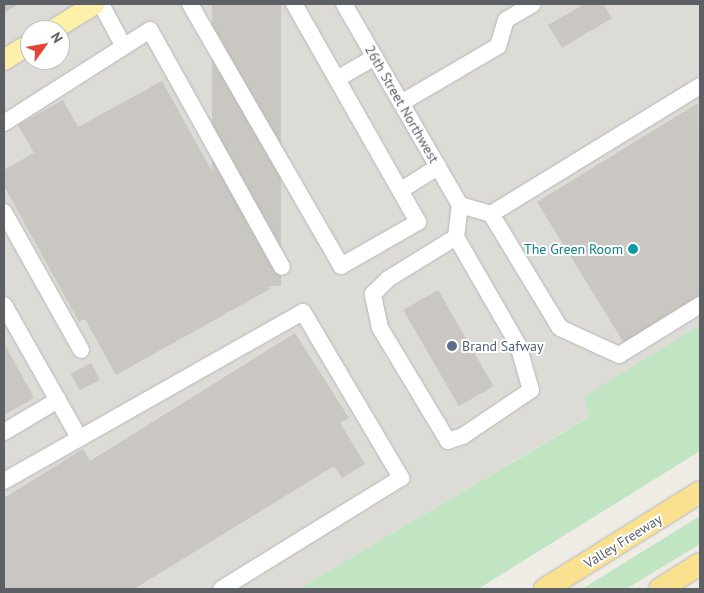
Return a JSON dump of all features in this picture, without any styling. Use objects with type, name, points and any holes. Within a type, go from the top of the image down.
[{"type":"highway","name":"Valley Freeway","points":[[545,589],[700,492]]},
{"type":"highway","points":[[660,589],[700,564]]},
{"type":"main road","points":[[69,20],[95,4]]},
{"type":"main road","points":[[4,60],[20,50]]},
{"type":"street","points":[[100,4],[123,45]]},
{"type":"street","points":[[190,4],[341,266],[418,222],[294,4]]},
{"type":"street","name":"26th Street Northwest","points":[[344,4],[460,204]]},
{"type":"street","points":[[402,103],[498,46],[506,20],[533,4]]},
{"type":"street","points":[[4,123],[123,45],[150,30],[282,267]]},
{"type":"street","points":[[336,79],[375,57]]},
{"type":"street","points":[[492,214],[700,86]]},
{"type":"street","points":[[401,190],[438,167]]},
{"type":"street","points":[[456,237],[388,279],[373,294],[380,328],[448,441],[463,436],[530,390],[518,345],[456,237],[460,204],[492,214],[560,328],[619,355],[700,305]]},
{"type":"street","points":[[4,212],[81,350]]},
{"type":"street","points":[[4,304],[78,436]]},
{"type":"street","points":[[4,480],[78,436],[302,312],[401,478],[221,589]]},
{"type":"street","points":[[4,432],[58,400]]},
{"type":"shaded area","points":[[4,4],[700,4],[700,344],[585,419],[298,589],[4,589]]},
{"type":"green space","points":[[700,325],[700,451],[478,589],[298,589],[589,417],[585,396]]},
{"type":"green space","points":[[700,516],[700,544],[626,589],[582,589]]},
{"type":"building","points":[[4,4],[19,4],[4,13]]},
{"type":"building","points":[[212,4],[281,4],[281,286],[212,286]]},
{"type":"building","points":[[585,4],[603,4],[612,18],[562,48],[548,25]]},
{"type":"building","points":[[162,81],[244,229],[238,232],[270,289],[116,375],[85,319],[79,322],[4,186],[4,170],[34,153],[18,125],[63,100],[78,127]]},
{"type":"building","name":"The Green Room","points":[[698,103],[700,296],[624,343],[537,202]]},
{"type":"building","points":[[438,290],[494,386],[459,406],[403,310]]},
{"type":"building","points":[[295,333],[349,418],[340,423],[365,464],[342,478],[334,466],[134,589],[4,589],[4,498],[83,449],[90,461]]},
{"type":"building","points":[[4,343],[34,398],[4,415]]},
{"type":"building","points":[[91,363],[100,380],[80,391],[71,374]]},
{"type":"place","name":"The Green Room","points":[[633,249]]},
{"type":"place","name":"Brand Safway","points":[[452,346]]}]
